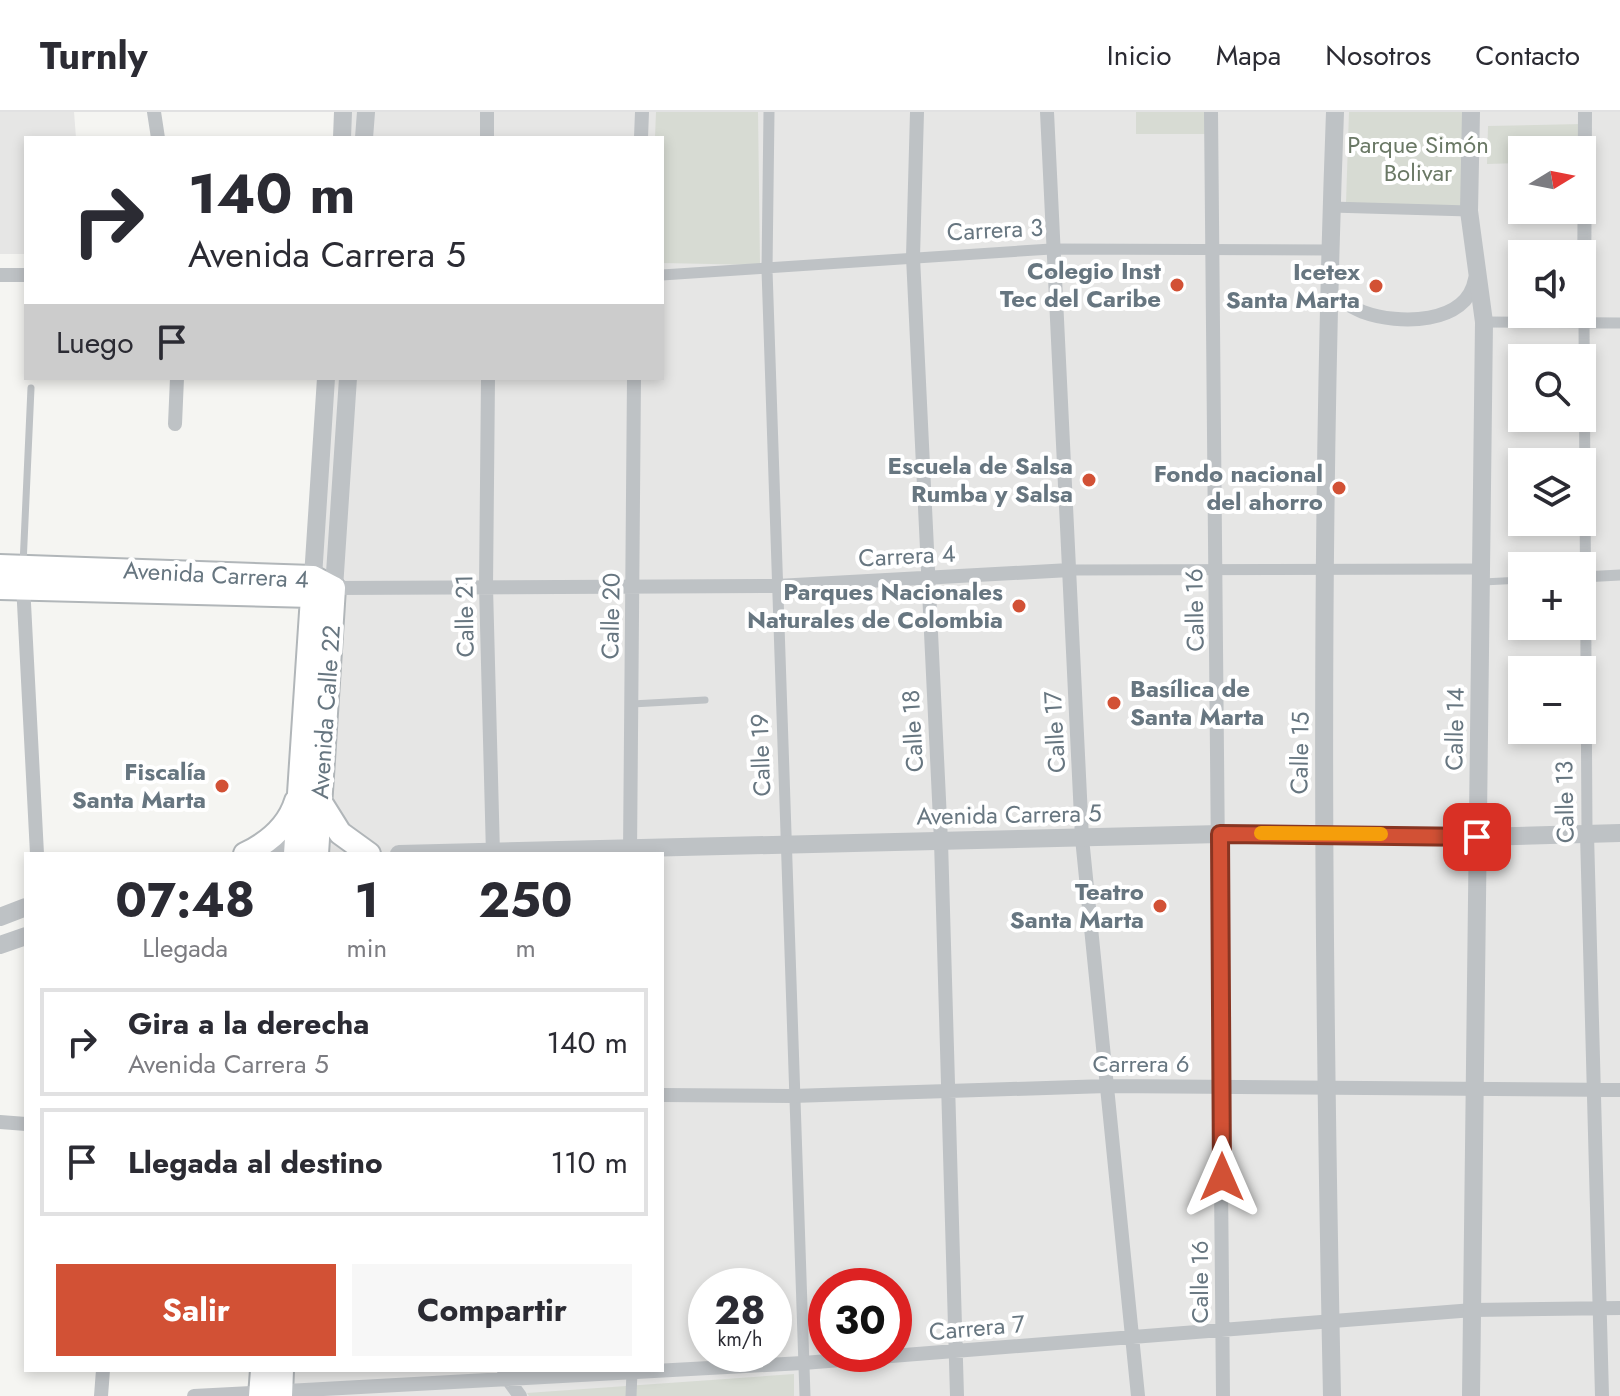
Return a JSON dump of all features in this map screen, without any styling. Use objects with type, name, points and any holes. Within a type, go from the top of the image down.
[{"type":"main road","name":"Avenida Carrera 4","points":[[0,588],[15,574],[334,588]]},
{"type":"main road","name":"Avenida Calle 22","points":[[306,849],[299,792],[312,586]]},
{"type":"main road","name":"Avenida Calle 22","points":[[306,849],[320,801],[334,588]]},
{"type":"main road","points":[[249,852],[266,842],[285,824],[299,792]]},
{"type":"main road","points":[[320,801],[340,833],[366,852]]},
{"type":"street","points":[[154,112],[158,136]]},
{"type":"street","points":[[342,136],[343,112]]},
{"type":"street","points":[[364,136],[366,112]]},
{"type":"street","points":[[487,112],[487,136]]},
{"type":"street","points":[[641,136],[642,112]]},
{"type":"street","name":"Calle 19","points":[[769,112],[767,270],[792,1096],[805,1396]]},
{"type":"street","name":"Calle 18","points":[[917,112],[913,257],[941,841],[957,1396]]},
{"type":"street","name":"Calle 17","points":[[1047,112],[1051,249],[1082,838],[1138,1396]]},
{"type":"street","name":"Calle 16","points":[[1211,112],[1223,1396]]},
{"type":"street","name":"Calle 15","points":[[1332,1396],[1322,832],[1328,569],[1329,294],[1335,112]]},
{"type":"street","name":"Calle 14","points":[[1471,112],[1469,211],[1484,322],[1471,1396]]},
{"type":"street","name":"Calle 13","points":[[1584,240],[1585,112]]},
{"type":"street","points":[[1331,207],[1469,211]]},
{"type":"street","name":"Carrera 3","points":[[664,275],[1051,249],[1331,250]]},
{"type":"street","points":[[1329,294],[1363,312],[1393,318],[1433,316],[1457,310],[1473,294],[1476,271]]},
{"type":"street","points":[[0,275],[24,275]]},
{"type":"street","points":[[1484,322],[1508,322]]},
{"type":"street","points":[[1596,323],[1620,323]]},
{"type":"street","name":"Calle 13","points":[[1582,552],[1584,328]]},
{"type":"street","points":[[175,424],[177,380]]},
{"type":"street","name":"Avenida Calle 22","points":[[312,586],[326,380]]},
{"type":"street","name":"Avenida Calle 22","points":[[334,588],[348,380]]},
{"type":"street","name":"Calle 21","points":[[488,380],[486,587],[493,852]]},
{"type":"street","name":"Calle 20","points":[[630,851],[634,380]]},
{"type":"street","name":"Carrera 4","points":[[334,588],[777,586],[1070,570],[1328,569],[1483,575]]},
{"type":"street","points":[[15,574],[37,852]]},
{"type":"street","points":[[1596,576],[1620,575]]},
{"type":"street","name":"Calle 13","points":[[1583,640],[1602,1396]]},
{"type":"street","name":"Avenida Carrera 5","points":[[562,852],[1322,832],[1477,837],[1620,833]]},
{"type":"street","points":[[270,852],[306,849]]},
{"type":"street","points":[[0,917],[24,908]]},
{"type":"street","points":[[0,945],[24,937]]},
{"type":"street","name":"Carrera 6","points":[[664,1095],[792,1096],[1107,1086],[1620,1090]]},
{"type":"street","points":[[0,1122],[24,1124]]},
{"type":"street","name":"Carrera 7","points":[[664,1370],[954,1352],[1473,1310],[1620,1308]]},
{"type":"street","points":[[101,1396],[103,1372]]},
{"type":"street","name":"Carrera 7","points":[[194,1396],[271,1386],[589,1372]]},
{"type":"street","points":[[631,1396],[632,1372]]},
{"type":"street","points":[[504,1374],[520,1396]]},
{"type":"lane","points":[[15,574],[31,388]]},
{"type":"lane","points":[[1483,575],[1508,578]]},
{"type":"lane","points":[[632,704],[705,700]]},
{"type":"shaded area","points":[[0,112],[74,112],[76,136],[24,136],[24,254],[0,254]]},
{"type":"shaded area","points":[[343,112],[1620,112],[1620,1396],[264,1396],[266,1372],[664,1372],[664,852],[300,852],[328,380],[664,380],[664,136],[341,136]]},
{"type":"green space","points":[[656,112],[758,112],[760,265],[664,263],[664,136],[655,136]]},
{"type":"green space","points":[[1136,112],[1207,112],[1207,134],[1136,134]]},
{"type":"green space","name":"Parque Simón Bolivar","points":[[1349,112],[1467,112],[1464,208],[1346,203]]},
{"type":"green space","points":[[1582,124],[1582,136],[1508,136],[1508,163],[1487,164],[1488,126]]},
{"type":"green space","points":[[794,1374],[794,1396],[529,1396],[527,1393]]},
{"type":"slow traffic","points":[[1261,833],[1381,834]]},
{"type":"place","name":"Colegio Inst Tec del Caribe","points":[[1177,285]]},
{"type":"place","name":"Icetex Santa Marta","points":[[1376,286]]},
{"type":"place","name":"Escuela de Salsa Rumba y Salsa","points":[[1089,480]]},
{"type":"place","name":"Fondo nacional del ahorro","points":[[1339,488]]},
{"type":"place","name":"Parques Nacionales Naturales de Colombia","points":[[1019,606]]},
{"type":"place","name":"Basílica de Santa Marta","points":[[1114,703]]},
{"type":"place","name":"Fiscalía Santa Marta","points":[[222,786]]},
{"type":"place","name":"Teatro Santa Marta","points":[[1160,906]]},
{"type":"route","points":[[1222,1177],[1220,834],[1322,832],[1477,837]]}]
